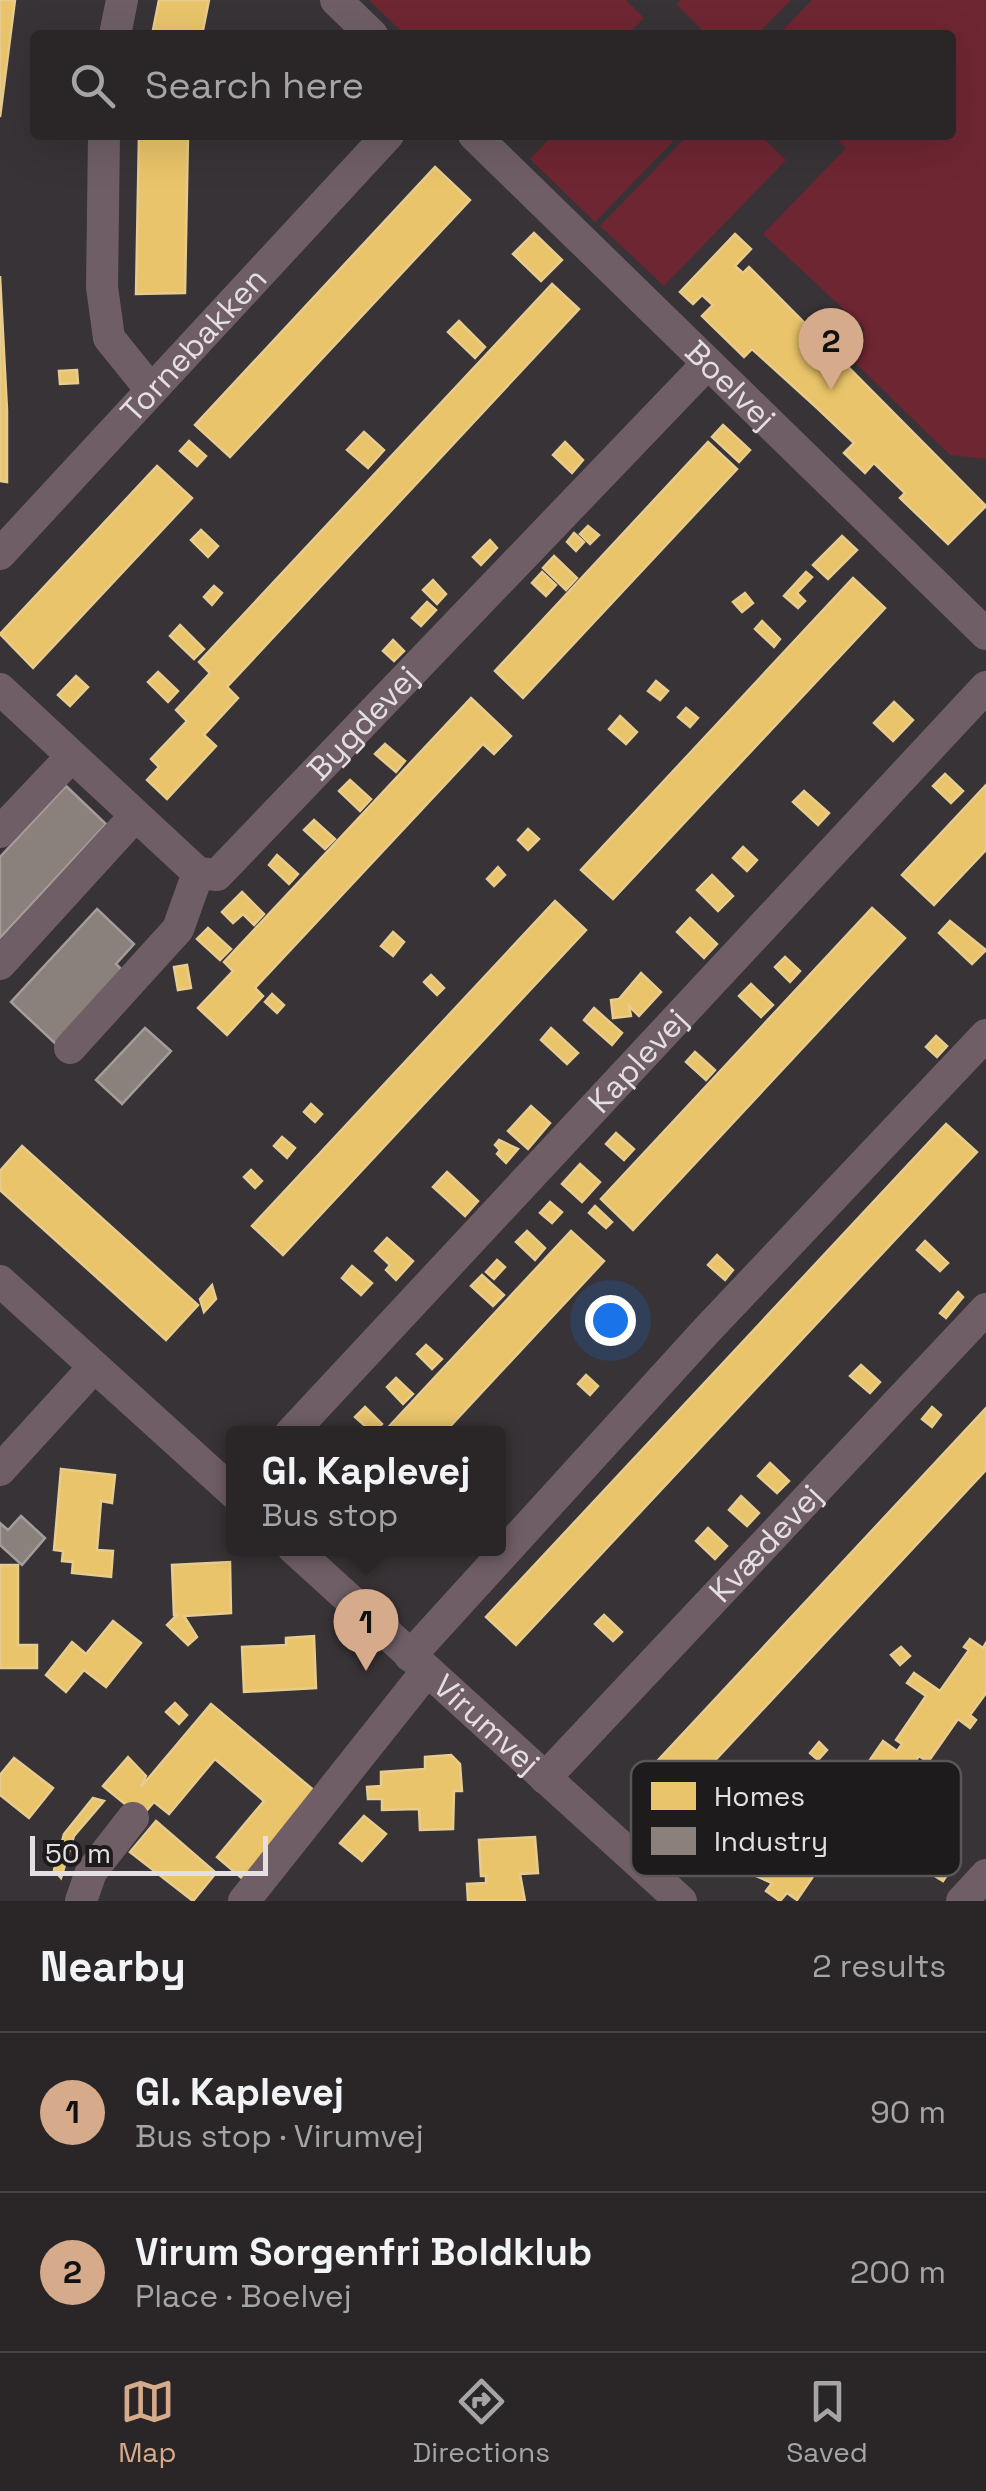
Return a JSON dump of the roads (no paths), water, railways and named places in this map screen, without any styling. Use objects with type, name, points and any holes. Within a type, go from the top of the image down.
[{"type":"street","points":[[117,30],[122,0]]},
{"type":"street","points":[[336,0],[367,30]]},
{"type":"street","points":[[104,140],[102,287],[109,338],[152,390]]},
{"type":"street","name":"Tornebakken","points":[[0,554],[383,140]]},
{"type":"street","name":"Boelvej","points":[[479,140],[986,634]]},
{"type":"street","name":"Bygdevej","points":[[198,873],[217,875],[708,363]]},
{"type":"street","name":"Kaplevej","points":[[297,1426],[986,687]]},
{"type":"street","points":[[0,689],[198,873],[178,929],[70,1048]]},
{"type":"street","points":[[0,832],[72,756]]},
{"type":"street","points":[[0,964],[134,816]]},
{"type":"street","points":[[244,1901],[418,1664],[706,1331],[981,1051]]},
{"type":"street","points":[[0,1280],[226,1486]]},
{"type":"street","name":"Kvædevej","points":[[545,1778],[986,1309]]},
{"type":"street","points":[[0,1470],[94,1366]]},
{"type":"street","name":"Virumvej","points":[[303,1556],[631,1856]]},
{"type":"street","points":[[80,1901],[91,1872],[133,1818]]},
{"type":"street","name":"Virumvej","points":[[653,1876],[681,1901]]},
{"type":"street","points":[[962,1901],[986,1876]]},
{"type":"place","name":"Virum Sorgenfri Boldklub","points":[[831,390]]},
{"type":"place","name":"Gl. Kaplevej","points":[[366,1671]]}]
